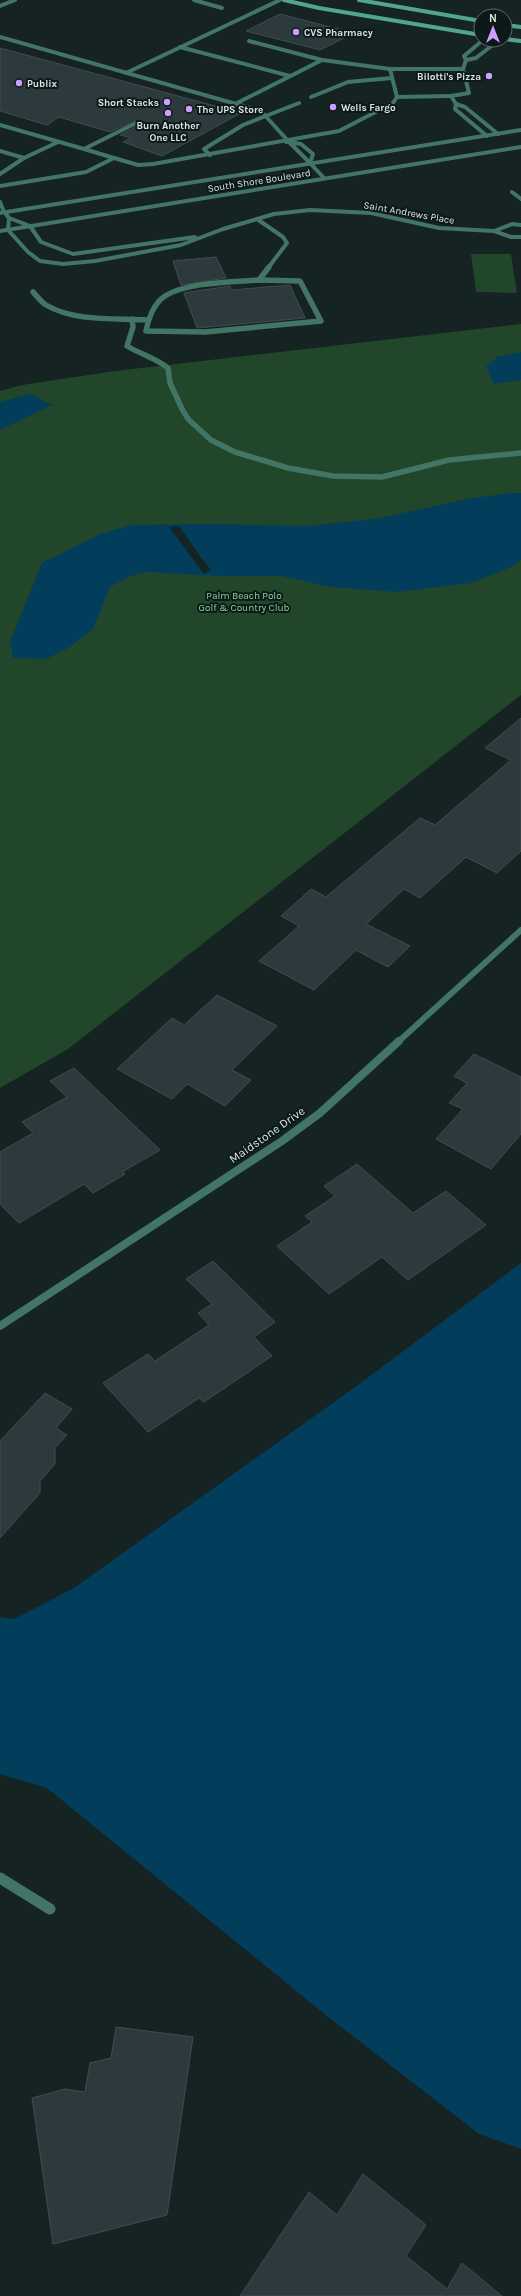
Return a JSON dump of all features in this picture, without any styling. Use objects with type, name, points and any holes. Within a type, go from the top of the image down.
[{"type":"main road","points":[[284,0],[319,8],[473,34]]},
{"type":"main road","points":[[359,0],[473,20]]},
{"type":"street","points":[[0,6],[15,0]]},
{"type":"street","points":[[194,0],[222,8]]},
{"type":"street","points":[[126,73],[280,0]]},
{"type":"street","points":[[0,1],[8,3]]},
{"type":"street","points":[[0,37],[261,111],[266,114],[286,142],[300,156],[310,163],[324,178]]},
{"type":"street","points":[[249,41],[322,60],[390,68],[464,69]]},
{"type":"street","points":[[180,47],[290,76]]},
{"type":"street","points":[[397,97],[451,96],[469,93],[464,69],[466,60],[464,56],[474,48]]},
{"type":"street","points":[[466,60],[476,58],[489,48]]},
{"type":"street","points":[[235,104],[322,60]]},
{"type":"street","points":[[0,125],[138,165],[146,165],[286,142],[347,128],[393,103],[397,97],[390,68]]},
{"type":"street","points":[[311,97],[348,82],[392,78]]},
{"type":"street","points":[[451,96],[456,104],[455,109],[487,136]]},
{"type":"street","points":[[210,155],[204,149],[213,141],[266,114],[288,109],[299,103]]},
{"type":"street","points":[[456,104],[465,107],[498,134]]},
{"type":"street","points":[[84,149],[136,123]]},
{"type":"street","name":"South Shore Boulevard","points":[[2,213],[521,130]]},
{"type":"street","points":[[0,174],[24,158],[58,142]]},
{"type":"street","points":[[286,142],[301,144],[313,154],[310,163]]},
{"type":"street","name":"South Shore Boulevard","points":[[0,231],[521,147]]},
{"type":"street","points":[[0,151],[24,158]]},
{"type":"street","points":[[0,186],[86,172],[114,158]]},
{"type":"street","points":[[512,192],[521,199]]},
{"type":"street","points":[[0,202],[2,213],[9,218],[30,226]]},
{"type":"street","name":"Saint Andrews Place","points":[[8,230],[28,252],[40,261],[63,264],[95,261],[181,245],[204,236],[274,214],[310,210],[371,212],[439,228],[494,231],[511,237],[521,237]]},
{"type":"street","points":[[8,230],[9,218]]},
{"type":"street","points":[[257,219],[283,236],[287,243],[259,280]]},
{"type":"street","name":"Saint Andrews Place","points":[[494,231],[512,224],[521,225]]},
{"type":"street","name":"Saint Andrews Place","points":[[30,226],[41,242],[73,254],[204,236]]},
{"type":"street","points":[[259,280],[300,281],[321,321],[205,332],[146,331],[148,320],[164,296],[193,287],[259,280]]},
{"type":"street","points":[[33,292],[46,304],[57,310],[82,315],[148,320]]},
{"type":"street","points":[[132,319],[133,327],[127,346],[140,354],[161,362],[168,368],[174,393],[189,420],[211,440],[235,452],[313,474],[371,477],[397,474],[461,458],[521,453]]},
{"type":"street","name":"Maidstone Drive","points":[[0,1326],[282,1141],[320,1113],[521,930]]},
{"type":"street","points":[[0,1878],[50,1909]]},
{"type":"green space","points":[[471,254],[511,254],[517,293],[476,292]]},
{"type":"green space","name":"Palm Beach Polo Golf & Country Club","points":[[521,324],[521,695],[68,1049],[0,1088],[0,391],[22,385],[115,371]]},
{"type":"water","points":[[521,352],[521,380],[494,384],[486,367],[497,357]]},
{"type":"water","points":[[30,394],[52,405],[0,430],[0,402]]},
{"type":"water","points":[[510,493],[521,493],[521,560],[509,568],[471,583],[398,592],[331,587],[281,576],[219,576],[148,572],[130,576],[110,587],[93,629],[70,647],[46,659],[13,658],[10,642],[42,563],[100,534],[132,525],[208,524],[309,526],[381,518],[467,499]]},
{"type":"water","points":[[521,1263],[521,2149],[479,2134],[327,2016],[47,1788],[0,1774],[0,1617],[14,1619],[74,1588],[362,1382]]},
{"type":"pier","points":[[179,526],[211,570],[204,574],[169,527]]},
{"type":"building","points":[[280,14],[354,33],[320,50],[246,31]]},
{"type":"building","points":[[0,48],[241,113],[162,156],[123,142],[131,138],[120,135],[139,125],[137,120],[110,132],[59,117],[47,125],[0,111]]},
{"type":"building","points":[[216,257],[226,278],[181,285],[173,261]]},
{"type":"building","points":[[290,285],[305,318],[197,328],[184,293],[230,286],[232,290]]},
{"type":"building","points":[[521,718],[521,851],[497,873],[466,857],[420,898],[404,889],[366,924],[410,946],[388,967],[356,950],[314,990],[259,961],[299,926],[281,916],[311,889],[326,897],[420,818],[435,825],[511,760],[485,748]]},
{"type":"building","points":[[217,995],[277,1026],[232,1070],[251,1080],[225,1106],[187,1084],[172,1099],[117,1069],[172,1018],[184,1025]]},
{"type":"building","points":[[474,1054],[521,1077],[521,1134],[491,1169],[436,1139],[463,1109],[449,1103],[467,1083],[454,1076]]},
{"type":"building","points":[[74,1068],[160,1150],[122,1172],[125,1174],[93,1193],[84,1184],[19,1223],[0,1204],[0,1152],[33,1133],[22,1122],[67,1097],[50,1081]]},
{"type":"building","points":[[357,1164],[413,1213],[446,1191],[486,1225],[408,1280],[382,1257],[329,1294],[277,1246],[312,1222],[305,1216],[335,1196],[324,1186]]},
{"type":"building","points":[[213,1261],[275,1322],[254,1337],[272,1356],[204,1402],[199,1398],[148,1432],[103,1383],[148,1354],[155,1361],[209,1325],[198,1313],[212,1304],[186,1279]]},
{"type":"building","points":[[45,1393],[72,1409],[56,1428],[67,1435],[55,1448],[55,1464],[40,1481],[40,1493],[0,1538],[0,1441]]},
{"type":"building","points":[[116,2027],[193,2037],[167,2215],[53,2244],[32,2098],[65,2089],[85,2092],[90,2063],[111,2058]]},
{"type":"building","points":[[363,2174],[426,2225],[406,2256],[447,2289],[462,2263],[502,2296],[240,2296],[309,2192],[337,2215]]},
{"type":"place","name":"CVS Pharmacy","points":[[296,32]]},
{"type":"place","name":"Bilotti's Pizza","points":[[489,76]]},
{"type":"place","name":"Publix","points":[[19,83]]},
{"type":"place","name":"Short Stacks","points":[[167,102]]},
{"type":"place","name":"Wells Fargo","points":[[333,107]]},
{"type":"place","name":"The UPS Store","points":[[189,109]]},
{"type":"place","name":"Burn Another One LLC","points":[[168,113]]}]
